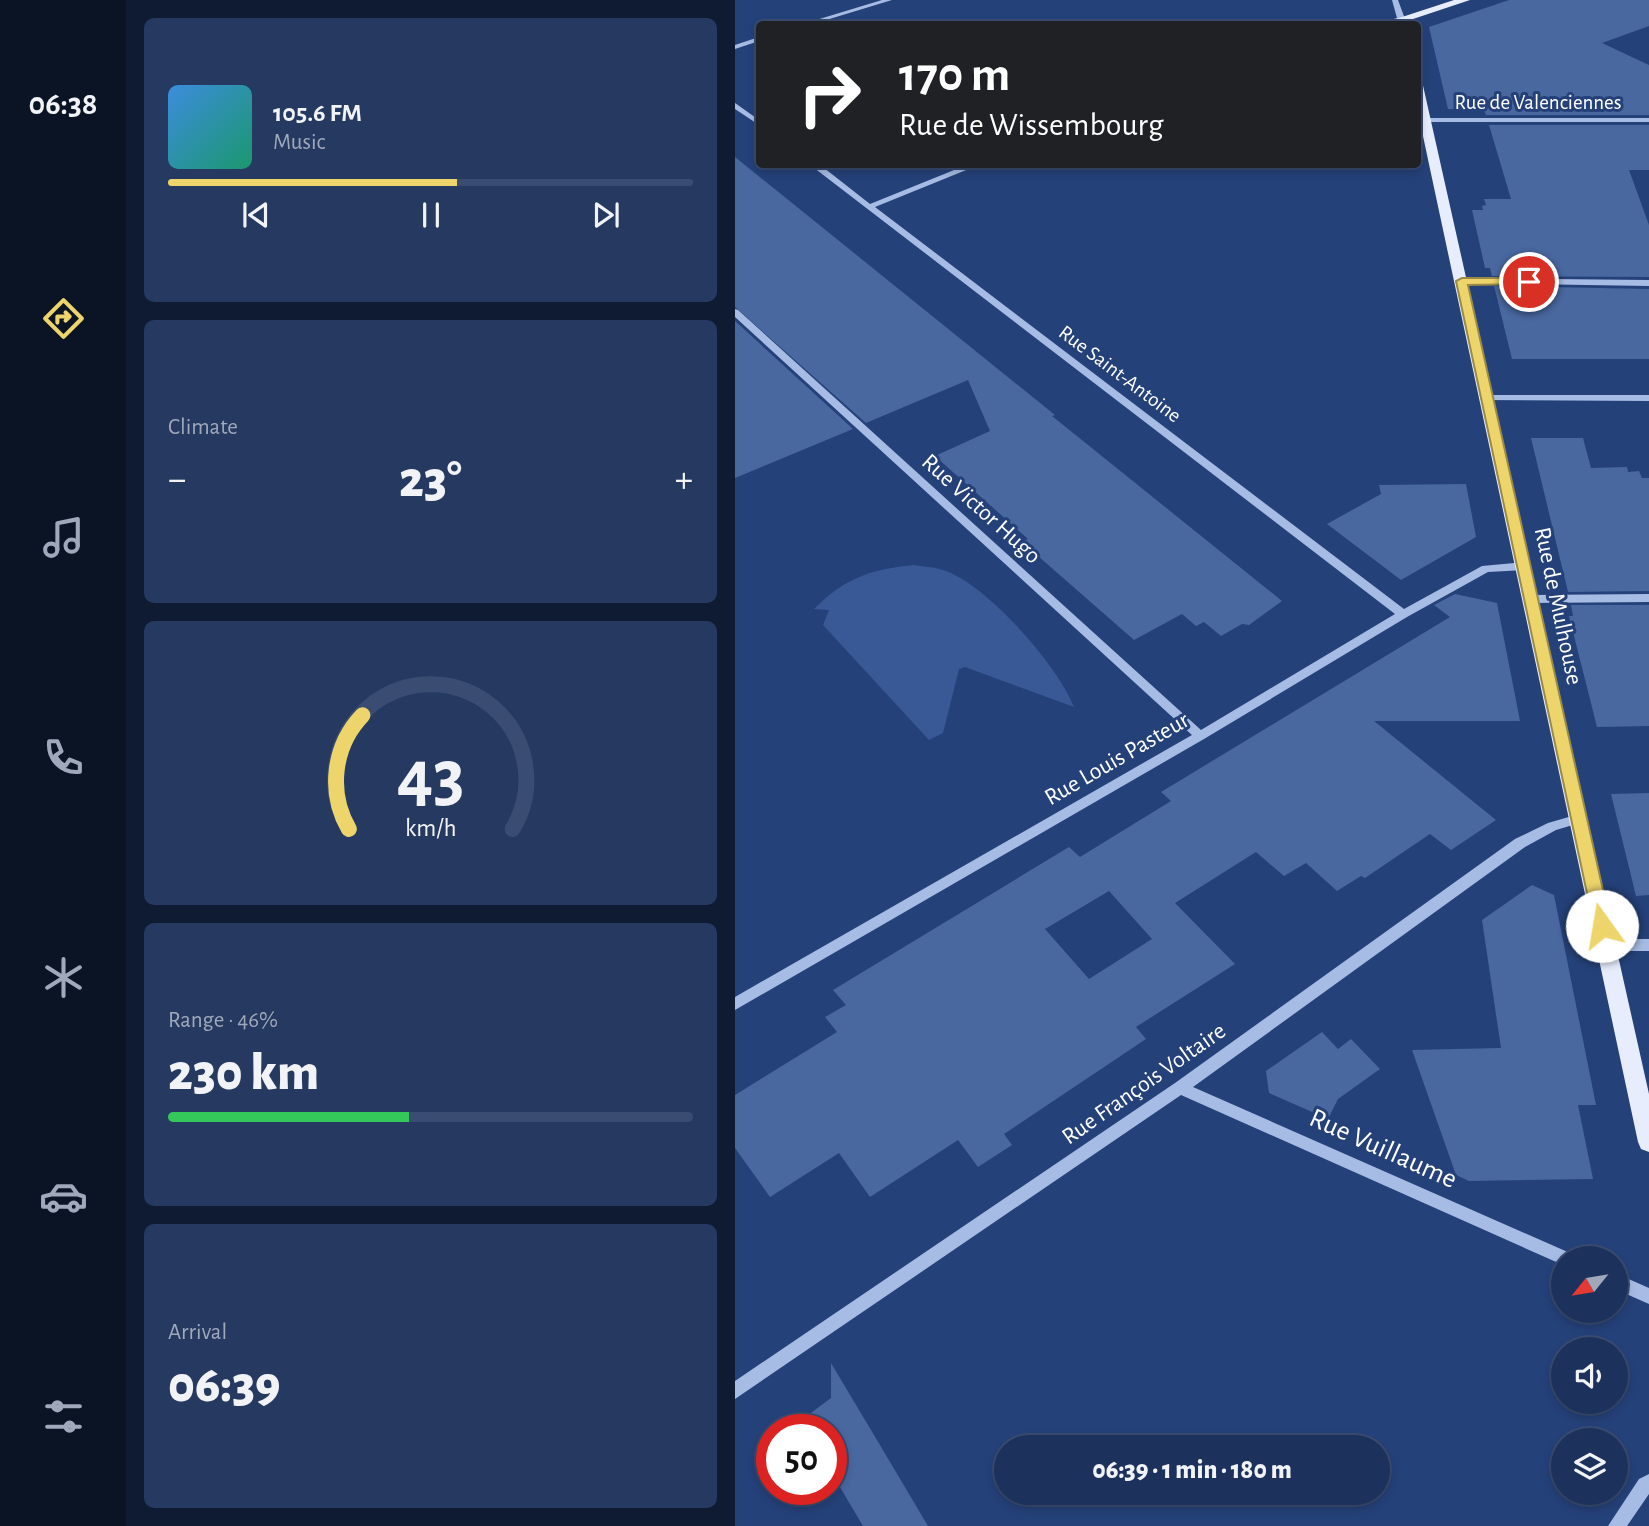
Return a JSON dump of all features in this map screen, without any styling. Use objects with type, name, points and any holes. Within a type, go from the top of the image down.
[{"type":"main road","points":[[1405,21],[1465,0]]},
{"type":"main road","name":"Rue de Mulhouse","points":[[1421,98],[1649,1142]]},
{"type":"street","points":[[817,21],[889,0]]},
{"type":"street","points":[[1395,0],[1402,21]]},
{"type":"street","points":[[735,47],[756,40]]},
{"type":"street","points":[[735,105],[756,122]]},
{"type":"street","name":"Rue de Valenciennes","points":[[1426,120],[1649,120]]},
{"type":"street","name":"Rue Saint-Antoine","points":[[818,168],[1403,614]]},
{"type":"street","points":[[869,207],[967,168]]},
{"type":"street","points":[[1462,281],[1649,283]]},
{"type":"street","name":"Rue Victor Hugo","points":[[735,312],[1200,736]]},
{"type":"street","points":[[1487,398],[1649,398]]},
{"type":"street","name":"Rue Louis Pasteur","points":[[735,1004],[1200,736],[1403,614],[1486,569],[1525,566]]},
{"type":"street","points":[[1531,599],[1649,598]]},
{"type":"street","name":"Rue François Voltaire","points":[[735,1391],[1180,1088],[1520,843],[1552,826],[1579,819]]},
{"type":"street","points":[[1606,945],[1649,945]]},
{"type":"street","name":"Rue Vuillaume","points":[[1180,1088],[1551,1252]]},
{"type":"street","points":[[1628,1287],[1649,1296]]},
{"type":"street","points":[[1618,1526],[1649,1483]]},
{"type":"shaded area","points":[[914,565],[942,570],[963,579],[1001,610],[1038,650],[1066,690],[1074,707],[965,667],[959,669],[943,733],[929,740],[823,625],[829,610],[814,609],[825,598],[859,577],[885,569]]},
{"type":"building","points":[[1509,0],[1649,0],[1649,26],[1602,43],[1649,65],[1649,115],[1486,115],[1484,110],[1448,109],[1429,27]]},
{"type":"building","points":[[1489,125],[1649,125],[1649,170],[1629,170],[1649,225],[1649,277],[1492,276],[1490,268],[1485,268],[1472,210],[1483,210],[1482,206],[1486,205],[1484,199],[1511,199]]},
{"type":"building","points":[[735,157],[1282,601],[1249,625],[1242,624],[1221,636],[1204,622],[1196,626],[1182,614],[1134,640],[1022,542],[1028,539],[935,456],[990,431],[968,380],[866,423],[735,307]]},
{"type":"building","points":[[1494,286],[1649,289],[1649,359],[1512,359]]},
{"type":"building","points":[[735,321],[853,429],[735,478]]},
{"type":"building","points":[[1531,438],[1583,438],[1591,468],[1627,467],[1628,472],[1639,471],[1642,478],[1649,478],[1649,591],[1568,592]]},
{"type":"building","points":[[1466,484],[1476,537],[1401,580],[1327,524],[1381,494],[1379,485]]},
{"type":"building","points":[[1455,594],[1497,603],[1520,721],[1374,721],[1496,820],[1451,850],[1430,834],[1365,878],[1361,876],[1337,891],[1306,863],[1284,876],[1256,852],[1175,903],[1235,964],[1136,1027],[1146,1039],[1004,1134],[1012,1145],[978,1167],[958,1140],[870,1197],[839,1153],[770,1197],[735,1148],[735,1095],[837,1032],[825,1017],[846,1005],[833,990],[1069,847],[1080,857],[1171,801],[1161,792],[1450,617],[1434,605]],"holes":[[[1109,891],[1152,939],[1089,979],[1045,929]]]},
{"type":"building","points":[[1571,605],[1649,605],[1649,726],[1597,727],[1569,616],[1573,616]]},
{"type":"building","points":[[1649,793],[1649,895],[1636,896],[1611,794]]},
{"type":"building","points":[[1532,885],[1554,895],[1596,1105],[1578,1105],[1593,1179],[1469,1181],[1456,1175],[1412,1050],[1501,1048],[1482,920]]},
{"type":"building","points":[[1322,1032],[1338,1049],[1351,1039],[1380,1069],[1338,1099],[1328,1119],[1269,1093],[1266,1071]]},
{"type":"building","points":[[831,1363],[928,1526],[863,1526],[847,1499],[847,1414],[810,1414],[831,1398]]},
{"type":"route","points":[[1529,282],[1462,281],[1602,926]]}]
